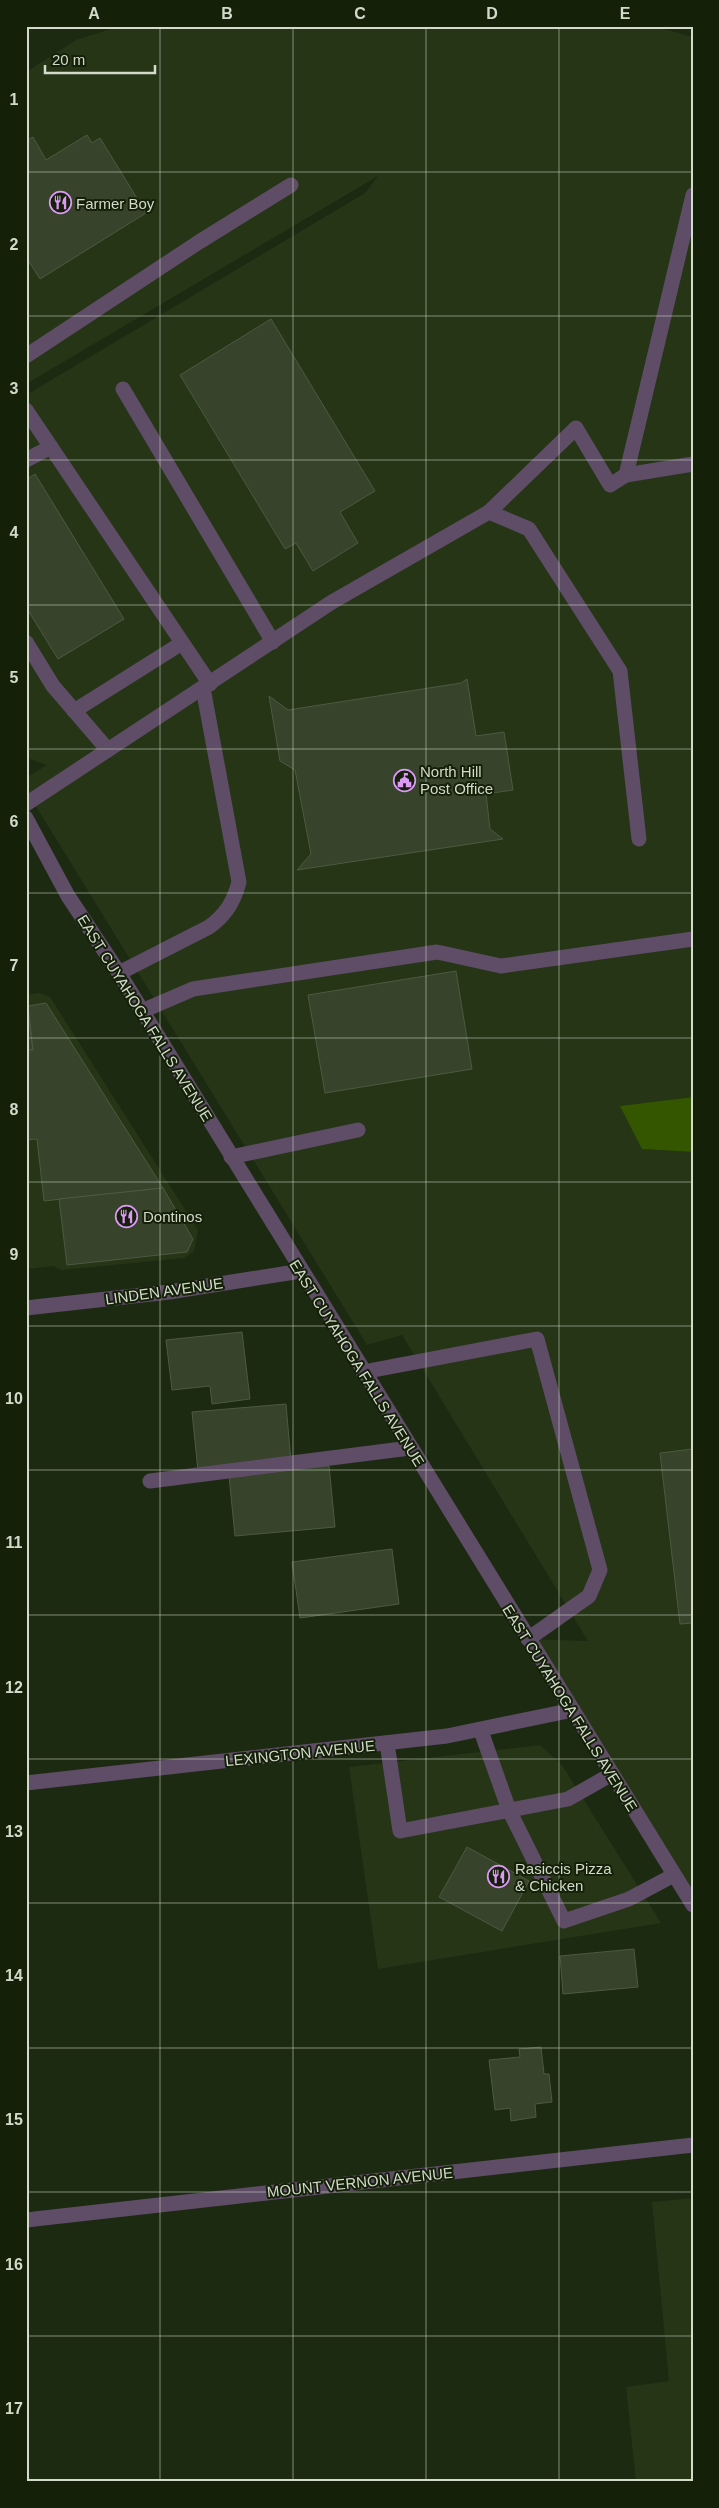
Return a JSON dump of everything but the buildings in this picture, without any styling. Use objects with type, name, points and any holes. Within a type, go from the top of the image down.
[{"type":"street","points":[[26,356],[199,242],[291,185]]},
{"type":"street","points":[[626,475],[693,195]]},
{"type":"street","points":[[123,389],[273,642]]},
{"type":"street","points":[[26,410],[182,643],[206,686],[239,882],[234,897],[219,920],[209,927],[119,973]]},
{"type":"street","points":[[26,804],[332,602],[489,512],[576,428],[610,484],[626,475],[693,464]]},
{"type":"street","points":[[26,460],[51,447]]},
{"type":"street","points":[[489,512],[529,529],[620,671],[638,839]]},
{"type":"street","points":[[26,642],[53,686],[108,750]]},
{"type":"street","points":[[74,711],[182,643]]},
{"type":"street","name":"EAST CUYAHOGA FALLS AVENUE","points":[[26,818],[68,896],[119,973],[693,1905]]},
{"type":"street","points":[[142,1011],[193,989],[437,952],[502,966],[693,939]]},
{"type":"street","points":[[231,1157],[358,1130]]},
{"type":"street","name":"LINDEN AVENUE","points":[[26,1308],[169,1292],[301,1271]]},
{"type":"street","points":[[363,1372],[537,1339],[600,1570],[589,1596],[528,1639]]},
{"type":"street","points":[[150,1481],[410,1448]]},
{"type":"street","name":"LEXINGTON AVENUE","points":[[26,1783],[481,1731],[573,1710]]},
{"type":"street","points":[[481,1731],[510,1810],[564,1921],[629,1899],[674,1875]]},
{"type":"street","points":[[387,1743],[400,1831],[568,1799],[612,1774]]},
{"type":"street","name":"MOUNT VERNON AVENUE","points":[[26,2220],[693,2144]]},
{"type":"shaded area","points":[[121,26],[653,26],[693,37],[693,1097],[621,1106],[642,1149],[693,1152],[693,1905],[528,1639],[588,1641],[402,1335],[367,1345],[26,790],[26,778],[47,765],[26,758],[26,395],[365,193],[378,176],[26,384],[26,72],[76,40]]},
{"type":"shaded area","points":[[39,993],[50,997],[198,1230],[194,1251],[184,1258],[62,1270],[53,1266],[26,1269],[26,995]]},
{"type":"shaded area","points":[[540,1745],[562,1765],[661,1923],[378,1969],[349,1767]]},
{"type":"shaded area","points":[[693,2198],[693,2482],[636,2482],[626,2387],[669,2381],[652,2202]]},
{"type":"green space","points":[[693,1097],[693,1152],[642,1149],[620,1106]]},
{"type":"place","name":"Farmer Boy","points":[[60,203]]},
{"type":"place","name":"North Hill Post Office","points":[[404,780]]},
{"type":"place","name":"Dontinos","points":[[127,1216]]},
{"type":"place","name":"Rasiccis Pizza & Chicken","points":[[499,1877]]}]
